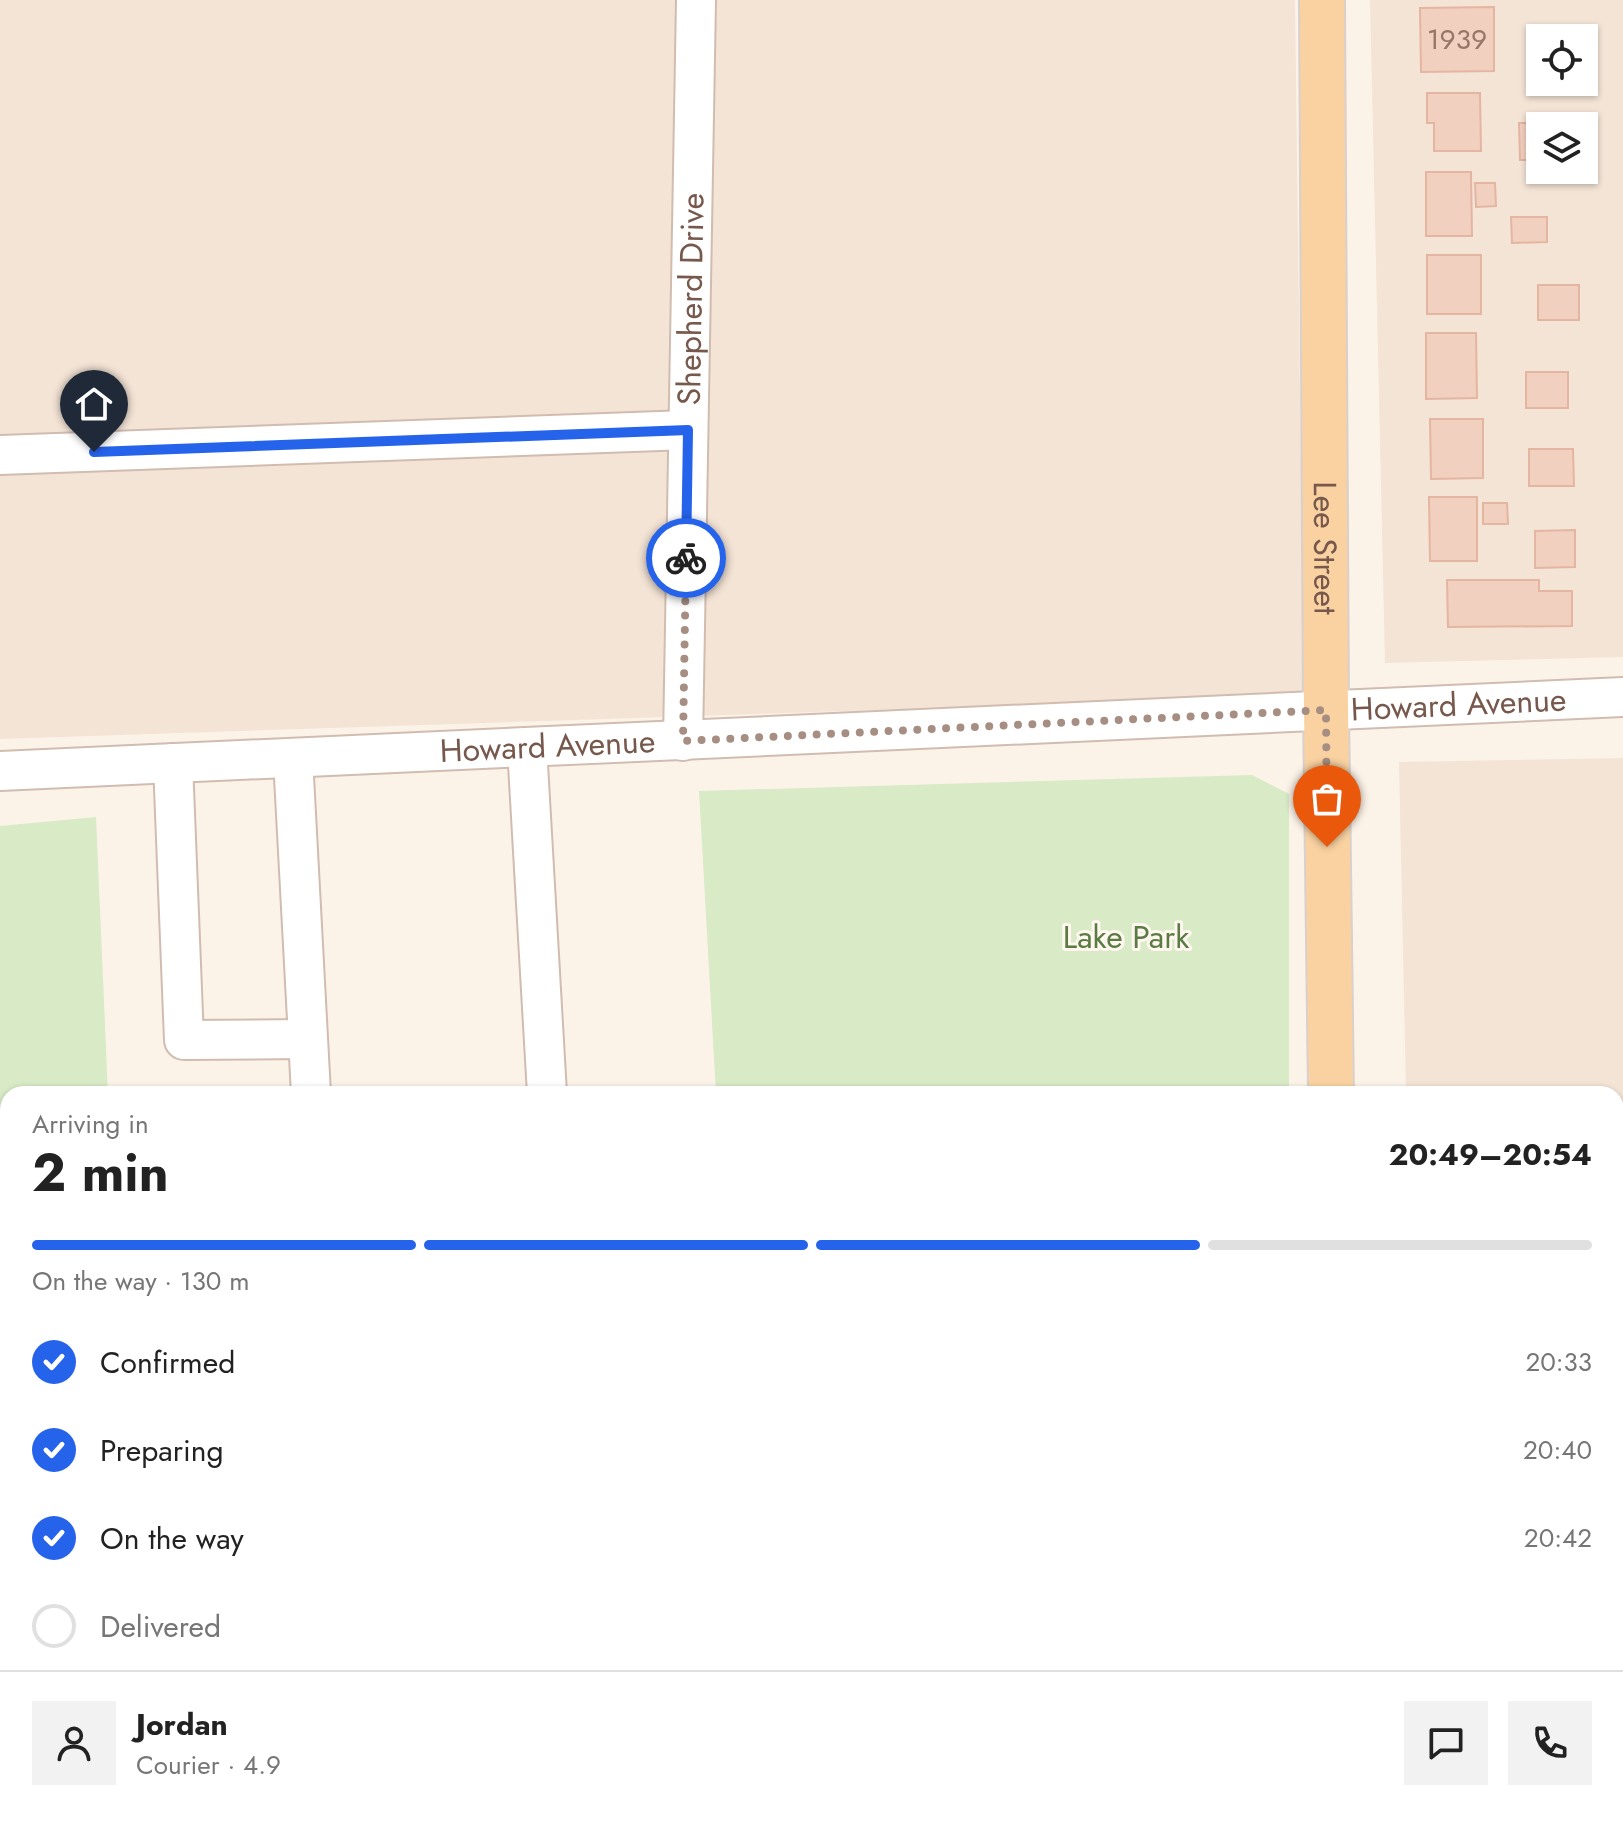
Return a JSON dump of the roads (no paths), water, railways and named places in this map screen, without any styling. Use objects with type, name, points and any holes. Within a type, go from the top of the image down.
[{"type":"main road","name":"Lee Street","points":[[1322,0],[1331,1086]]},
{"type":"street","name":"Shepherd Drive","points":[[683,741],[696,0]]},
{"type":"street","points":[[0,455],[688,430]]},
{"type":"street","name":"Howard Avenue","points":[[0,771],[1623,697]]},
{"type":"street","points":[[527,747],[547,1086]]},
{"type":"street","points":[[293,758],[310,1086]]},
{"type":"street","points":[[173,763],[184,1040],[307,1039]]},
{"type":"park label","name":"Lake Park","points":[[1126,937]]}]
